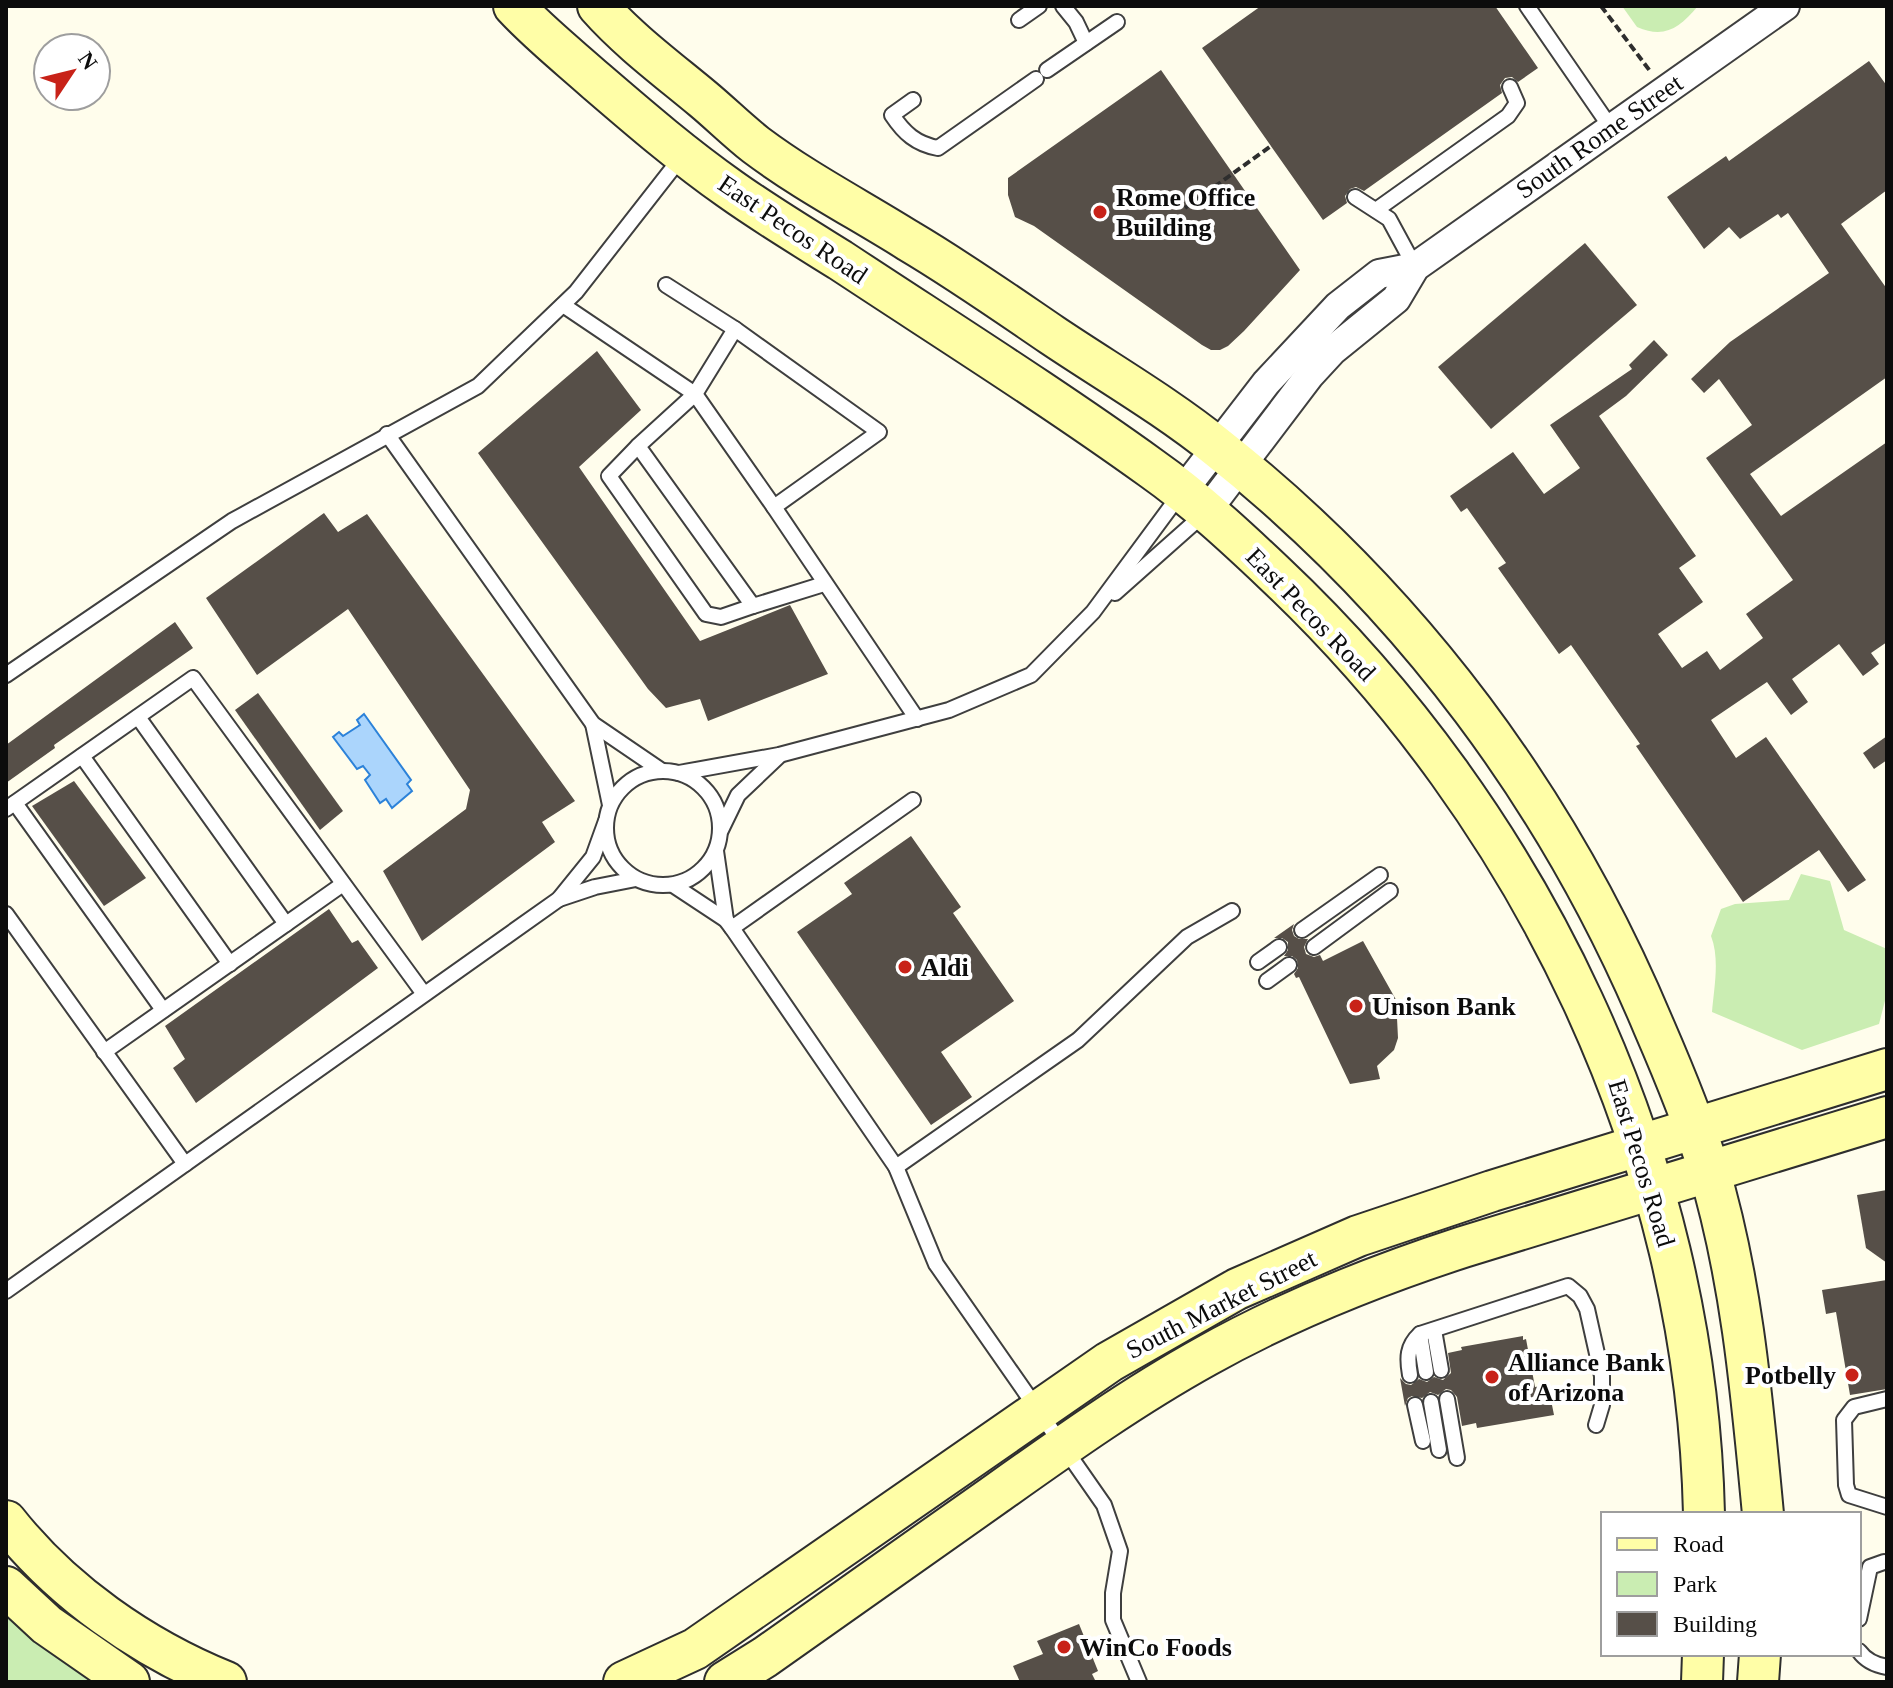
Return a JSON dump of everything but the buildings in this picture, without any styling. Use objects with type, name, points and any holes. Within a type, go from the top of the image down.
[{"type":"main road","name":"East Pecos Road","points":[[514,6],[647,126],[730,189],[1152,469],[1194,502],[1300,598],[1396,703],[1483,820],[1522,883],[1607,1054],[1654,1188],[1678,1287],[1697,1401],[1704,1512]]},
{"type":"main road","name":"East Pecos Road","points":[[598,6],[652,58],[755,144],[808,180],[917,245],[1229,457],[1321,538],[1379,595],[1472,705],[1551,823],[1611,931],[1662,1045],[1695,1130],[1709,1171],[1727,1249],[1752,1393],[1763,1512]]},
{"type":"main road","points":[[549,39],[614,58],[679,116],[687,116],[705,101]]},
{"type":"main road","name":"South Market Street","points":[[624,1682],[695,1649],[1109,1362],[1237,1289],[1358,1236],[1492,1191],[1887,1069]]},
{"type":"main road","name":"South Market Street","points":[[725,1682],[1142,1394],[1207,1355],[1324,1298],[1395,1269],[1887,1117]]},
{"type":"main road","points":[[6,1521],[56,1576],[108,1616],[159,1649],[226,1682]]},
{"type":"main road","points":[[6,1587],[47,1625],[129,1682]]},
{"type":"main road","points":[[1702,1682],[1703,1656]]},
{"type":"main road","points":[[1758,1682],[1760,1656]]},
{"type":"street","name":"South Rome Street","points":[[1194,502],[1229,457],[1280,412],[1333,350],[1396,299],[1415,267],[1785,6]]},
{"type":"lane","points":[[1019,20],[1039,6]]},
{"type":"lane","points":[[1063,6],[1076,22],[1086,43]]},
{"type":"lane","points":[[1527,6],[1611,128]]},
{"type":"lane","points":[[913,100],[892,115],[902,130],[921,145],[938,148],[1117,22]]},
{"type":"lane","points":[[1376,210],[1508,116],[1517,103],[1510,87]]},
{"type":"lane","points":[[6,675],[232,521],[478,386],[576,292],[684,154]]},
{"type":"lane","points":[[1355,197],[1389,219],[1415,267]]},
{"type":"lane","points":[[666,285],[735,329],[879,432],[774,507]]},
{"type":"lane","points":[[563,305],[695,394],[917,719]]},
{"type":"lane","points":[[735,329],[695,394],[609,476],[706,614],[721,617],[824,584]]},
{"type":"lane","points":[[387,434],[593,724],[662,771]]},
{"type":"lane","points":[[638,446],[753,606]]},
{"type":"lane","points":[[1093,612],[1194,502]]},
{"type":"lane","points":[[6,1291],[559,899],[593,857],[610,805],[631,780],[646,773],[679,773],[779,755],[917,719],[962,707],[1031,675],[1194,502]]},
{"type":"lane","points":[[163,1010],[11,806],[193,678],[424,994]]},
{"type":"lane","points":[[138,717],[286,924]]},
{"type":"lane","points":[[593,724],[610,805]]},
{"type":"lane","points":[[606,821],[606,838],[611,854],[621,868],[636,879],[654,885],[673,885],[691,879],[706,867],[716,851],[720,832],[738,795],[779,755]]},
{"type":"lane","points":[[82,756],[230,964]]},
{"type":"lane","points":[[679,773],[696,782],[710,795],[718,813],[720,832]]},
{"type":"lane","points":[[729,924],[913,800]]},
{"type":"lane","points":[[716,851],[729,924]]},
{"type":"lane","points":[[1302,930],[1380,875]]},
{"type":"lane","points":[[559,899],[595,887],[636,879]]},
{"type":"lane","points":[[104,1052],[343,884]]},
{"type":"lane","points":[[673,885],[729,924],[896,1167],[936,1264],[1104,1505],[1120,1551],[1113,1593],[1113,1620],[1139,1682]]},
{"type":"lane","points":[[1314,947],[1390,891]]},
{"type":"lane","points":[[896,1167],[1078,1040],[1187,937],[1232,911]]},
{"type":"lane","points":[[6,914],[185,1164]]},
{"type":"lane","points":[[1258,962],[1279,947]]},
{"type":"lane","points":[[1267,981],[1289,965]]},
{"type":"lane","points":[[1410,1375],[1407,1361],[1411,1343],[1427,1332],[1568,1286],[1580,1296],[1587,1309],[1602,1376],[1602,1405],[1596,1425]]},
{"type":"lane","points":[[1427,1332],[1441,1370]]},
{"type":"lane","points":[[1426,1372],[1427,1332]]},
{"type":"lane","points":[[1447,1399],[1457,1458]]},
{"type":"lane","points":[[1887,1399],[1854,1407],[1844,1420],[1849,1495],[1887,1507]]},
{"type":"lane","points":[[1431,1402],[1439,1450]]},
{"type":"lane","points":[[1415,1405],[1423,1441]]},
{"type":"lane","points":[[1861,1610],[1870,1567],[1884,1562]]},
{"type":"lane","points":[[1861,1654],[1877,1666],[1887,1667]]},
{"type":"path","points":[[1601,6],[1650,71]]},
{"type":"path","points":[[1185,208],[1271,146]]},
{"type":"green space","points":[[1622,6],[1698,6],[1678,25],[1656,32],[1637,27]]},
{"type":"green space","points":[[1801,874],[1830,881],[1844,930],[1887,949],[1887,993],[1879,1024],[1802,1050],[1712,1012],[1716,964],[1711,936],[1721,909],[1735,904],[1789,900]]},
{"type":"green space","points":[[6,1601],[97,1682],[6,1682]]},
{"type":"water","points":[[364,714],[411,780],[407,784],[412,791],[392,808],[386,799],[380,803],[365,780],[370,775],[363,766],[357,769],[333,737],[339,732],[343,736],[360,725],[357,720]]},
{"type":"place","name":"Rome Office Building","points":[[1100,212]]},
{"type":"place","name":"Aldi","points":[[905,967]]},
{"type":"place","name":"Unison Bank","points":[[1356,1006]]},
{"type":"place","name":"Potbelly","points":[[1852,1375]]},
{"type":"place","name":"Alliance Bank of Arizona","points":[[1492,1377]]},
{"type":"place","name":"WinCo Foods","points":[[1064,1647]]}]
